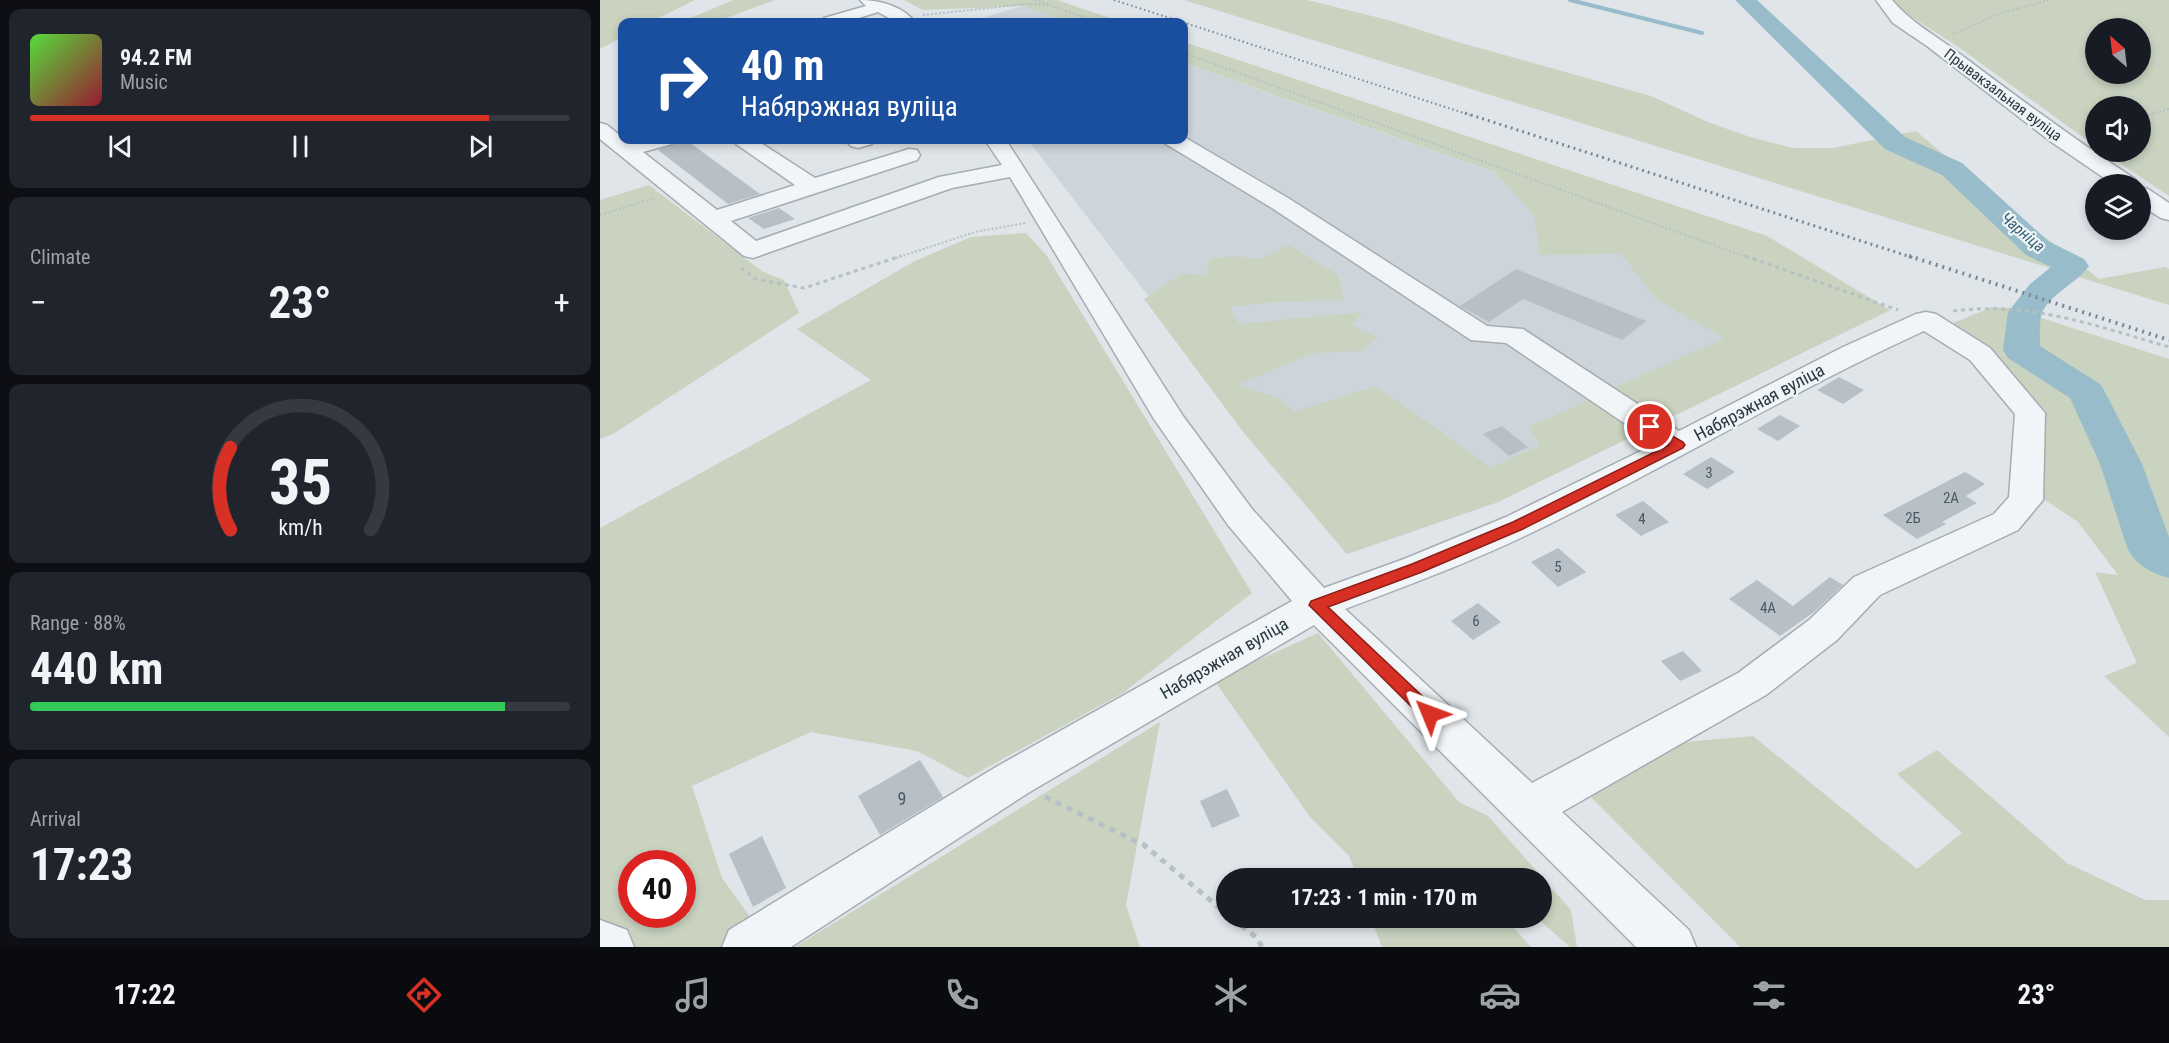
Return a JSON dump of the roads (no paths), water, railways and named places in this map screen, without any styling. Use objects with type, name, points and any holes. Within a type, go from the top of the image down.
[{"type":"street","name":"Прывакзальная вуліца","points":[[1884,0],[1899,19],[1933,42],[2057,137],[2112,174]]},
{"type":"street","points":[[839,18],[875,3],[901,18]]},
{"type":"street","points":[[600,129],[618,124]]},
{"type":"street","points":[[600,129],[618,143]]},
{"type":"street","points":[[619,144],[753,251],[947,182],[1016,169]]},
{"type":"street","points":[[627,150],[650,144]]},
{"type":"street","points":[[749,144],[806,182]]},
{"type":"street","points":[[999,144],[1170,419],[1240,517],[1317,605],[1528,808],[1652,939]]},
{"type":"street","points":[[1180,144],[1280,203],[1481,334],[1513,335],[1678,445]]},
{"type":"street","points":[[714,219],[882,145],[947,182]]},
{"type":"street","points":[[2151,201],[2169,213]]},
{"type":"street","name":"Набярэжная вуліца","points":[[763,936],[1012,780],[1317,605],[1417,568],[1518,525],[1678,445],[1853,353],[1926,320],[1980,354],[2030,413],[2026,500],[2006,522],[1867,586],[1823,630],[1752,684],[1528,808]]},
{"type":"street","points":[[600,944],[609,947]]},
{"type":"waterway","points":[[1570,0],[1702,33]]},
{"type":"waterway","name":"Чарніца","points":[[1745,0],[1895,143],[1952,169],[2037,248],[2073,266],[2042,291],[2025,312],[2021,350],[2086,392],[2121,464],[2151,550],[2169,562]]},
{"type":"railway","points":[[1114,0],[1170,18]]},
{"type":"railway","points":[[1188,24],[1470,115]]},
{"type":"railway","points":[[1465,113],[1914,258]]},
{"type":"railway","points":[[1909,256],[2169,340]]}]
